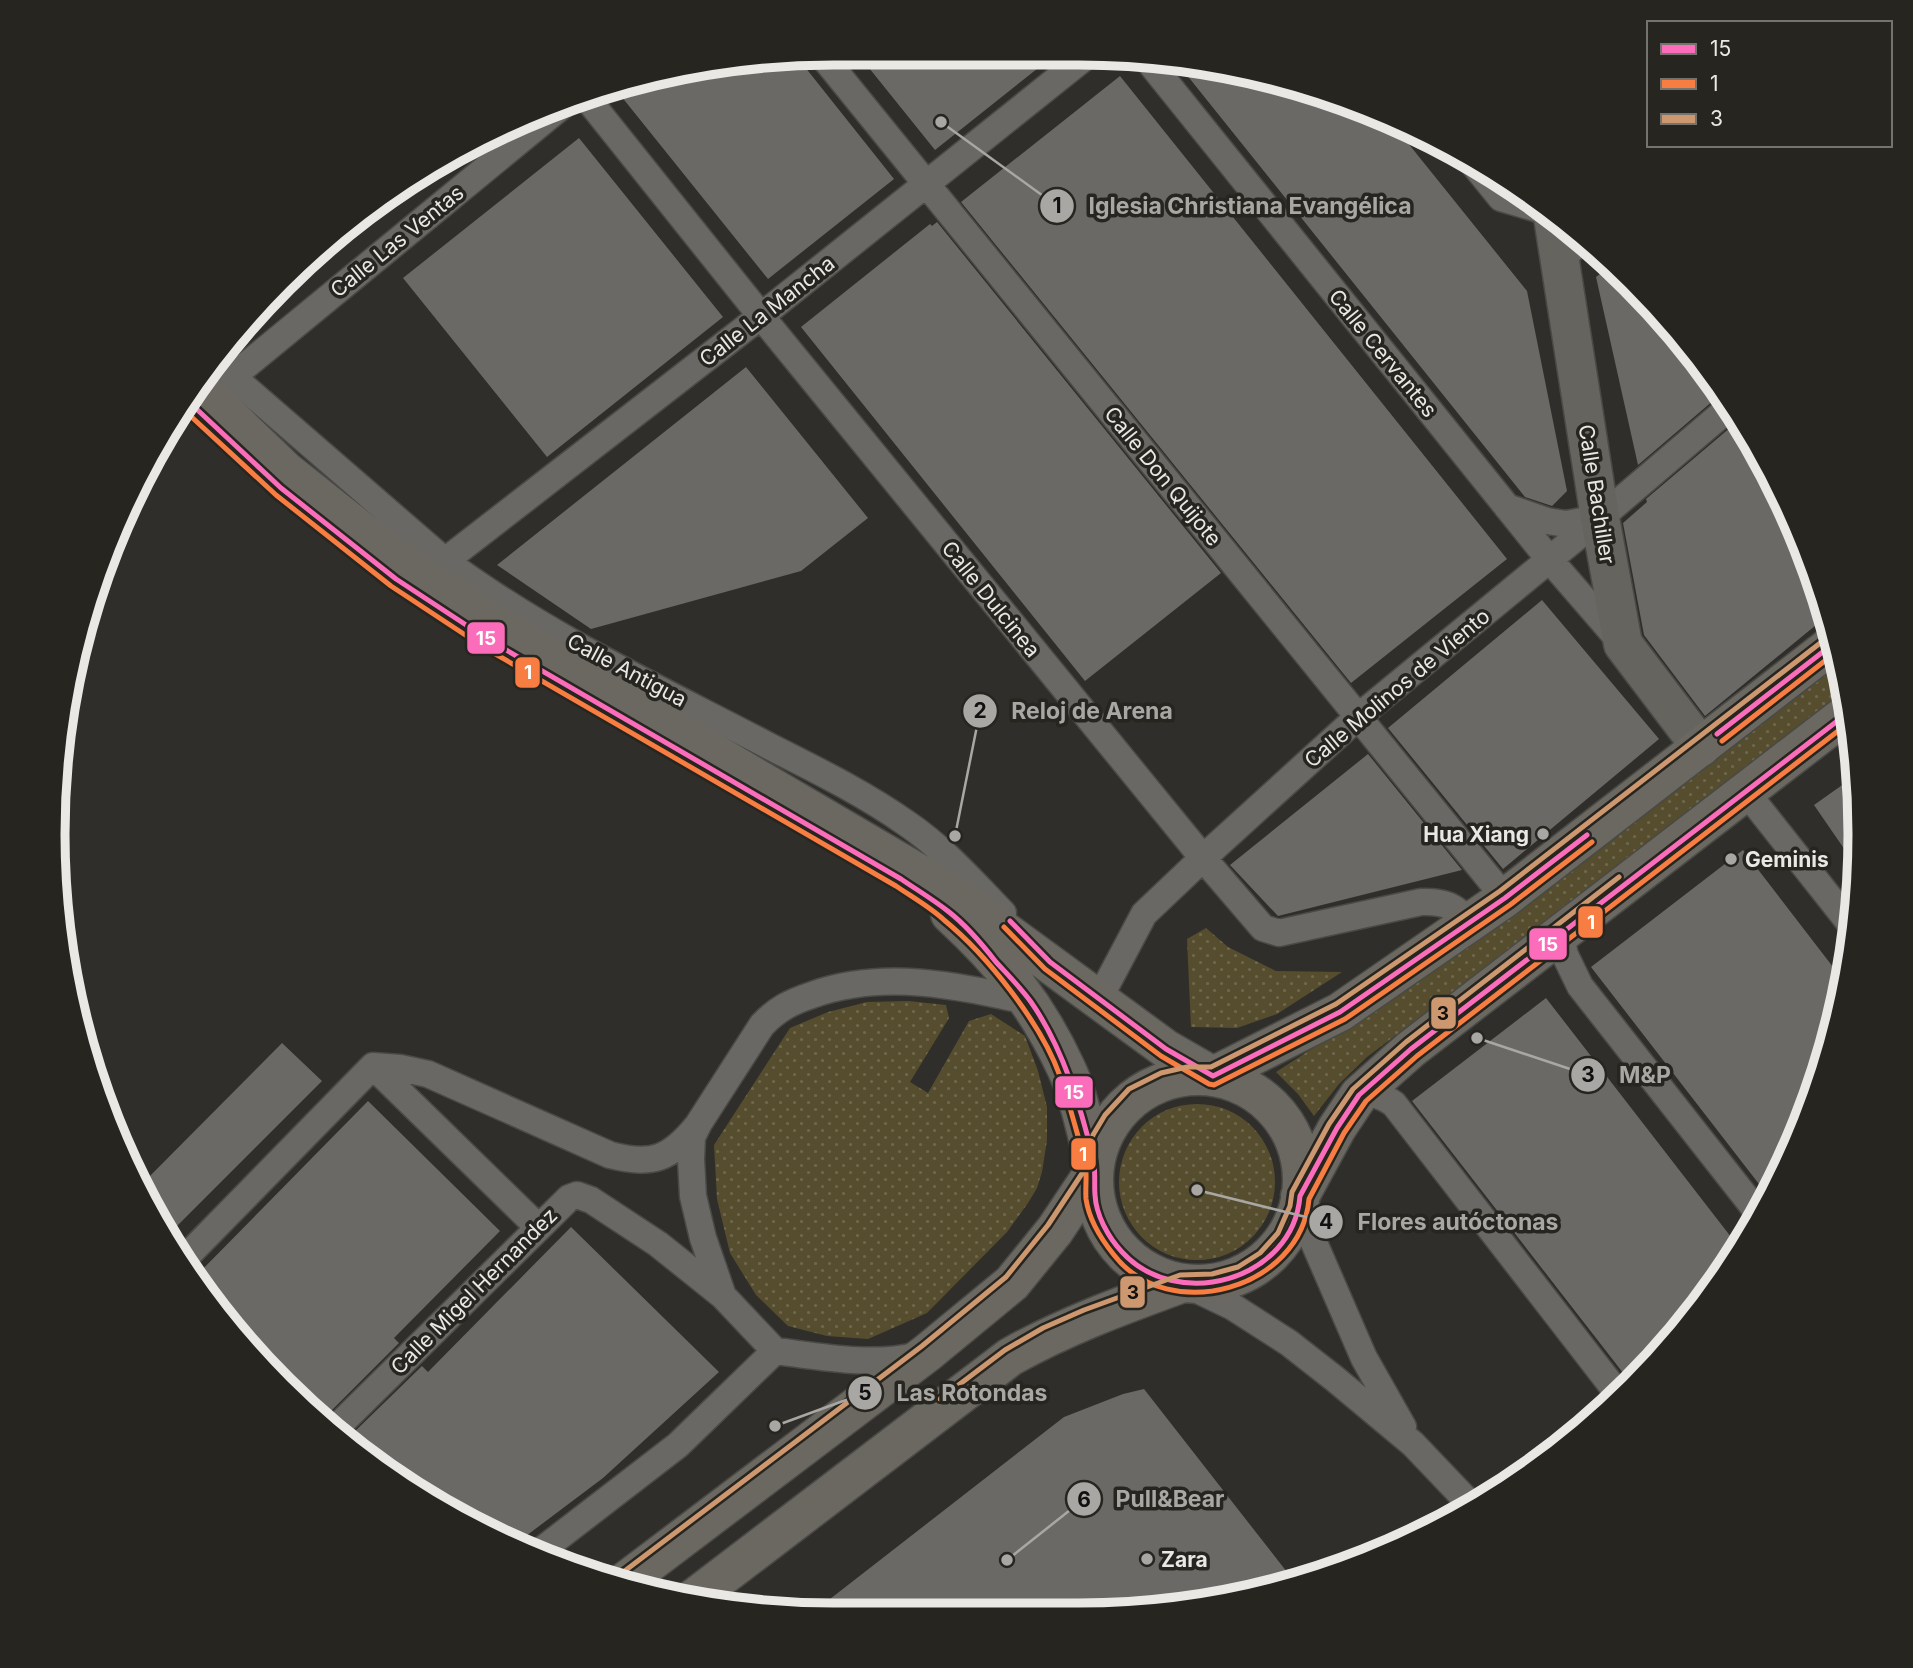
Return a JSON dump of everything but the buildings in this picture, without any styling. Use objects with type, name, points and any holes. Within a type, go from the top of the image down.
[{"type":"main road","points":[[216,377],[286,471],[397,559],[503,629],[908,866],[984,914],[1166,1049],[1213,1076]]},
{"type":"main road","points":[[194,407],[281,488],[396,579],[489,640],[901,878],[949,912],[977,939],[1031,1002],[1068,1070],[1094,1167],[1095,1199],[1103,1225],[1122,1252],[1147,1272],[1183,1283],[1213,1283],[1242,1275],[1266,1260],[1285,1238],[1337,1128],[1359,1095],[1411,1049],[1839,719]]},
{"type":"main road","points":[[1213,1076],[1340,1013],[1471,922],[1825,650]]},
{"type":"main road","points":[[632,1576],[927,1353],[1012,1283],[1055,1230],[1094,1167],[1101,1139],[1112,1119],[1135,1096],[1164,1081],[1188,1076],[1213,1076],[1233,1081],[1250,1090],[1277,1112],[1295,1141],[1302,1172],[1300,1202]]},
{"type":"main road","points":[[703,1591],[1010,1357],[1087,1318],[1183,1283]]},
{"type":"street","name":"Calle Don Quijote","points":[[830,65],[1505,898]]},
{"type":"street","name":"Calle La Mancha","points":[[446,561],[761,316],[1075,65]]},
{"type":"street","name":"Calle Cervantes","points":[[1155,69],[1549,559],[1623,644]]},
{"type":"street","name":"Calle Dulcinea","points":[[592,104],[761,316],[1263,928],[1279,933],[1421,902],[1439,901],[1455,908],[1471,922]]},
{"type":"street","name":"Calle Las Ventas","points":[[222,369],[539,123]]},
{"type":"street","points":[[1489,183],[1501,198],[1519,203]]},
{"type":"street","name":"Calle Bachiller","points":[[1572,249],[1600,518],[1623,644],[1701,747]]},
{"type":"street","name":"Calle Antigua","points":[[216,377],[446,561],[506,604],[622,669],[863,795],[908,824],[948,856],[1050,962]]},
{"type":"street","name":"Calle Molinos de Viento","points":[[1099,999],[1144,914],[1203,858],[1358,717],[1723,413]]},
{"type":"street","points":[[1507,507],[1547,521],[1566,524],[1600,518]]},
{"type":"street","points":[[1746,792],[1844,916]]},
{"type":"street","points":[[1560,933],[1565,955],[1580,986],[1752,1205]]},
{"type":"street","points":[[723,1296],[702,1238],[694,1196],[692,1137],[762,1025],[774,1012],[787,1004],[833,987],[873,981],[954,985],[1031,1002]]},
{"type":"street","points":[[189,1254],[373,1066],[428,1074],[610,1155],[635,1161],[655,1159],[668,1153],[685,1140],[699,1123]]},
{"type":"street","points":[[373,1066],[538,1227]]},
{"type":"street","points":[[1359,1095],[1372,1093],[1394,1104],[1613,1387]]},
{"type":"street","name":"Calle Migel Hernandez","points":[[341,1423],[569,1198],[583,1196],[658,1244],[723,1296],[775,1351]]},
{"type":"street","points":[[1300,1202],[1364,1357],[1413,1444]]},
{"type":"street","points":[[1183,1283],[1233,1307],[1289,1343],[1413,1444],[1465,1499]]},
{"type":"street","points":[[546,1547],[678,1445],[775,1351],[887,1361],[927,1353]]},
{"type":"shaded area","points":[[1829,665],[1836,702],[1367,1057],[1339,1084],[1314,1116],[1298,1094],[1276,1072],[1344,1028]]},
{"type":"shaded area","points":[[1206,928],[1228,947],[1276,971],[1342,972],[1277,1014],[1237,1028],[1191,1027],[1187,939]]},
{"type":"shaded area","points":[[908,1001],[946,1005],[949,1018],[910,1082],[928,1093],[969,1021],[991,1014],[1025,1036],[1047,1107],[1047,1140],[1037,1188],[1007,1232],[927,1313],[868,1339],[827,1336],[788,1326],[756,1295],[730,1253],[717,1199],[714,1145],[790,1028],[828,1012],[867,1002]]},
{"type":"shaded area","points":[[1197,1104],[1227,1110],[1252,1127],[1269,1152],[1275,1182],[1269,1212],[1252,1237],[1227,1254],[1197,1260],[1167,1254],[1142,1237],[1125,1212],[1119,1182],[1125,1152],[1142,1127],[1167,1110]]},
{"type":"transit line","name":"15","points":[[194,407],[281,488],[396,579],[489,640],[901,879],[956,917],[1027,997],[1052,1037],[1082,1118],[1094,1163],[1096,1203],[1100,1218],[1112,1240],[1122,1252],[1145,1270],[1172,1281],[1201,1283],[1229,1278],[1255,1267],[1277,1249],[1293,1225],[1300,1196],[1337,1128],[1359,1095],[1411,1049],[1839,719]]},
{"type":"transit line","name":"1","points":[[189,415],[276,495],[391,586],[485,648],[896,886],[933,911],[961,935],[1011,991],[1040,1034],[1051,1056],[1060,1076],[1084,1157],[1086,1199],[1100,1236],[1114,1255],[1138,1277],[1167,1289],[1198,1292],[1229,1287],[1258,1275],[1283,1256],[1301,1230],[1309,1199],[1344,1133],[1366,1101],[1417,1056],[1841,729]]},
{"type":"transit line","name":"3","points":[[622,1573],[922,1346],[1006,1277],[1048,1225],[1085,1169],[1093,1135],[1105,1115],[1129,1089],[1161,1073],[1187,1067],[1211,1067],[1336,1004],[1500,891],[1823,641]]},
{"type":"transit line","name":"15","points":[[1717,734],[1825,650]]},
{"type":"transit line","name":"1","points":[[1722,741],[1827,659]]},
{"type":"transit line","name":"15","points":[[1010,921],[1050,962],[1166,1049],[1213,1076],[1340,1012],[1505,898],[1587,835]]},
{"type":"transit line","name":"1","points":[[1004,927],[1045,969],[1161,1056],[1214,1085],[1345,1019],[1510,905],[1592,842]]},
{"type":"transit line","name":"3","points":[[940,1399],[1005,1350],[1043,1328],[1180,1275],[1212,1274],[1238,1267],[1260,1253],[1278,1233],[1290,1206],[1292,1192],[1329,1124],[1353,1089],[1406,1042],[1619,877]]},
{"type":"place","name":"Iglesia Christiana Evangélica","points":[[941,122]]},
{"type":"place","name":"Hua Xiang","points":[[1543,834]]},
{"type":"place","name":"Reloj de Arena","points":[[955,836]]},
{"type":"place","name":"Geminis","points":[[1731,859]]},
{"type":"place","name":"M&P","points":[[1477,1038]]},
{"type":"place","name":"Flores autóctonas","points":[[1197,1190]]},
{"type":"place","name":"Las Rotondas","points":[[775,1426]]},
{"type":"place","name":"Zara","points":[[1147,1559]]},
{"type":"place","name":"Pull&Bear","points":[[1007,1560]]}]
